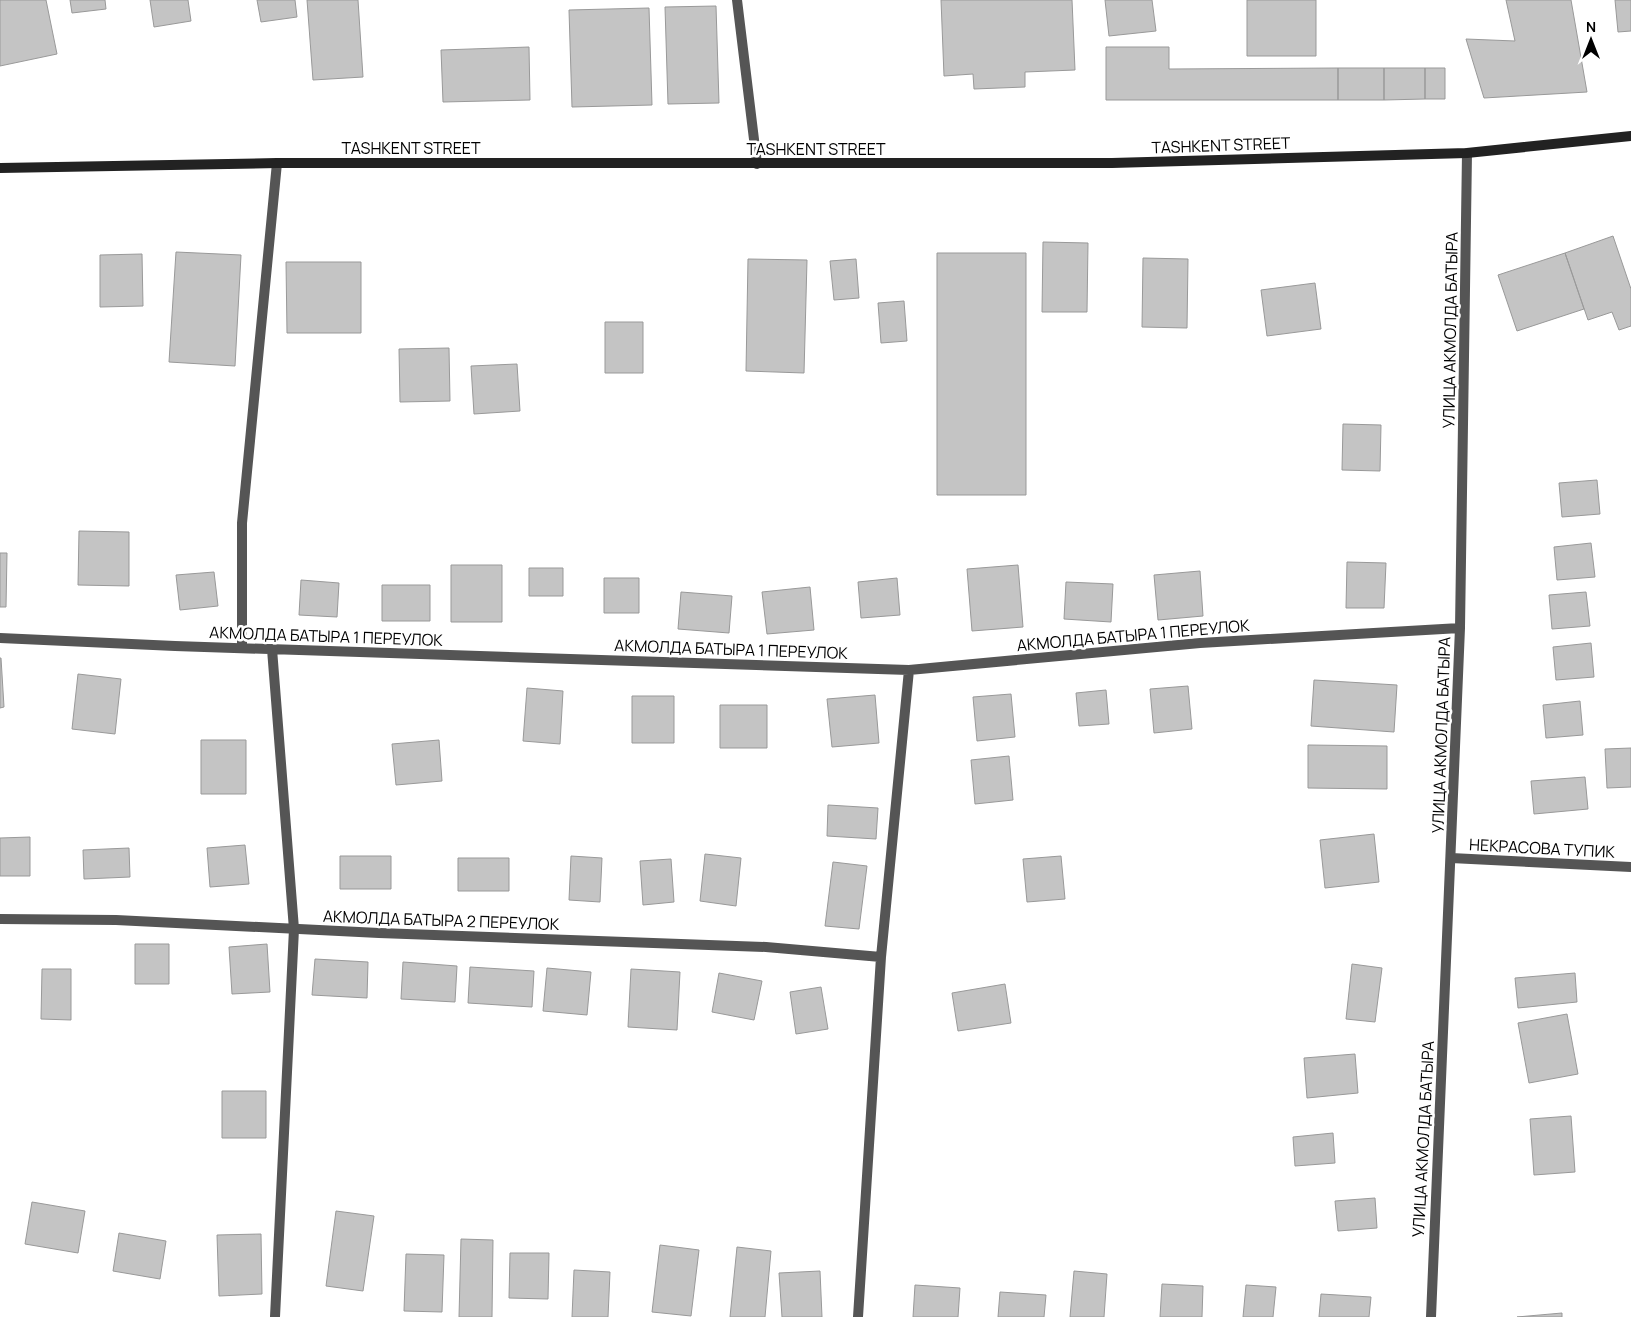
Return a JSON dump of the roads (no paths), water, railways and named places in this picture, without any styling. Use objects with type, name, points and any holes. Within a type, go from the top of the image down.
[{"type":"main road","name":"TASHKENT STREET","points":[[0,168],[277,163],[1112,163],[1467,153],[1631,136]]},
{"type":"street","points":[[737,0],[757,164]]},
{"type":"street","name":"УЛИЦА АКМОЛДА БАТЫРА","points":[[1431,1317],[1460,628],[1467,153]]},
{"type":"street","points":[[242,648],[242,523],[277,163]]},
{"type":"street","name":"АКМОЛДА БАТЫРА 1 ПЕРЕУЛОК","points":[[0,638],[909,670],[1200,643],[1460,628]]},
{"type":"street","points":[[272,649],[294,929],[275,1317]]},
{"type":"street","points":[[858,1317],[881,957],[909,670]]},
{"type":"street","name":"НЕКРАСОВА ТУПИК","points":[[1451,858],[1631,867]]},
{"type":"street","name":"АКМОЛДА БАТЫРА 2 ПЕРЕУЛОК","points":[[0,919],[116,920],[294,929],[766,947],[881,957]]}]
